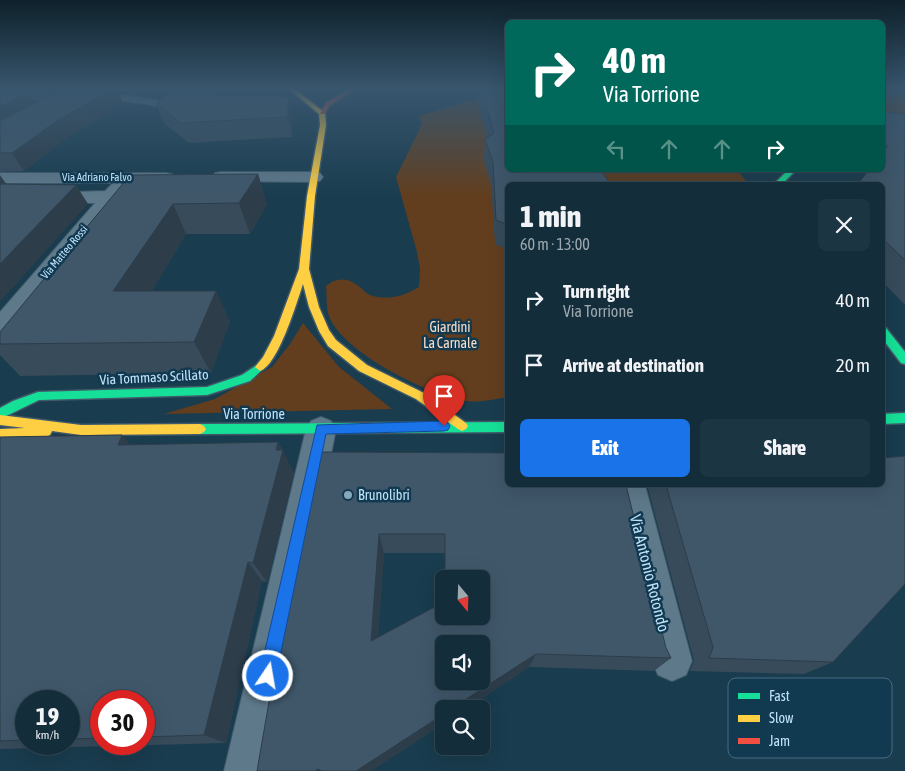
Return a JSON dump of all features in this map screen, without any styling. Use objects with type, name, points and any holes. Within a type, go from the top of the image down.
[{"type":"main road","name":"Via Tommaso Scillato","points":[[0,414],[16,404],[38,396],[207,391],[224,387],[246,378],[265,363],[276,342],[304,269],[313,186],[323,125]]},
{"type":"main road","points":[[774,182],[789,172]]},
{"type":"main road","name":"Via Tommaso Scillato","points":[[304,269],[319,320],[332,343],[363,368],[420,396],[462,426]]},
{"type":"main road","points":[[885,334],[905,360]]},
{"type":"main road","points":[[885,419],[905,418]]},
{"type":"main road","points":[[0,420],[80,430]]},
{"type":"main road","name":"Via Torrione","points":[[0,434],[80,430],[505,427]]},
{"type":"street","points":[[208,177],[313,186]]},
{"type":"street","name":"Via Adriano Falvo","points":[[0,178],[22,190],[131,187],[164,197]]},
{"type":"street","name":"Via Adriano Falvo","points":[[150,178],[179,178]]},
{"type":"street","name":"Via Matteo Rossi","points":[[5,339],[110,197],[150,178]]},
{"type":"street","points":[[292,196],[313,186]]},
{"type":"street","name":"Via Matteo Rossi","points":[[91,252],[131,187]]},
{"type":"street","points":[[22,190],[110,197]]},
{"type":"street","points":[[247,771],[321,429]]},
{"type":"street","name":"Via Antonio Rotondo","points":[[629,487],[672,661]]},
{"type":"green space","name":"Giardini La Carnale","points":[[422,125],[495,125],[505,160],[505,172],[739,172],[747,182],[505,182],[505,397],[466,401],[450,397],[410,381],[369,358],[337,330],[329,316],[326,286],[335,281],[348,280],[369,295],[383,298],[402,295],[419,287],[420,269],[417,252],[396,177]]},
{"type":"green space","points":[[303,323],[339,367],[392,409],[164,414],[215,399],[272,367]]},
{"type":"building","points":[[0,125],[51,125],[12,153],[0,153]]},
{"type":"building","points":[[492,125],[505,125],[505,172],[602,172],[609,182],[505,182],[505,224],[496,220],[493,162],[485,139],[494,133]]},
{"type":"building","points":[[885,125],[905,125],[905,260],[885,241],[885,182],[859,182],[867,172],[885,172],[885,150],[888,146],[885,145]]},
{"type":"building","points":[[258,174],[239,203],[173,204],[113,291],[216,291],[194,342],[0,344],[0,332],[130,175]]},
{"type":"building","points":[[0,185],[76,185],[0,264]]},
{"type":"building","points":[[122,435],[118,445],[278,442],[276,450],[283,450],[253,563],[248,562],[204,735],[155,737],[155,690],[90,690],[90,738],[80,739],[80,690],[15,690],[15,740],[0,741],[0,437]]},
{"type":"building","points":[[322,452],[505,453],[505,487],[626,487],[666,648],[671,658],[536,654],[490,684],[490,635],[435,635],[435,690],[480,690],[465,700],[435,700],[435,720],[356,771],[322,771],[317,769],[316,771],[257,771],[269,702]],"holes":[[[379,534],[445,534],[445,570],[490,570],[490,625],[435,625],[435,607],[371,641]]]},
{"type":"building","points":[[905,456],[905,584],[833,662],[709,658],[713,647],[667,487],[885,487],[885,458]]},
{"type":"traffic: fast","points":[[780,182],[790,172]]},
{"type":"traffic: fast","points":[[885,334],[905,360]]},
{"type":"traffic: fast","points":[[0,414],[17,404],[38,396],[207,391],[246,378],[260,367]]},
{"type":"traffic: fast","points":[[885,419],[905,418]]},
{"type":"traffic: fast","points":[[200,429],[505,427]]},
{"type":"traffic: slow","points":[[323,125],[311,196],[304,269],[314,307],[324,331],[332,343],[363,368],[420,396],[462,426]]},
{"type":"traffic: slow","points":[[260,367],[273,349],[279,336],[304,269]]},
{"type":"traffic: slow","points":[[0,420],[81,430],[200,429]]},
{"type":"traffic: slow","points":[[0,434],[46,432]]},
{"type":"place","name":"Brunolibri","points":[[348,495]]},
{"type":"route","points":[[268,676],[321,429],[444,426]]}]
